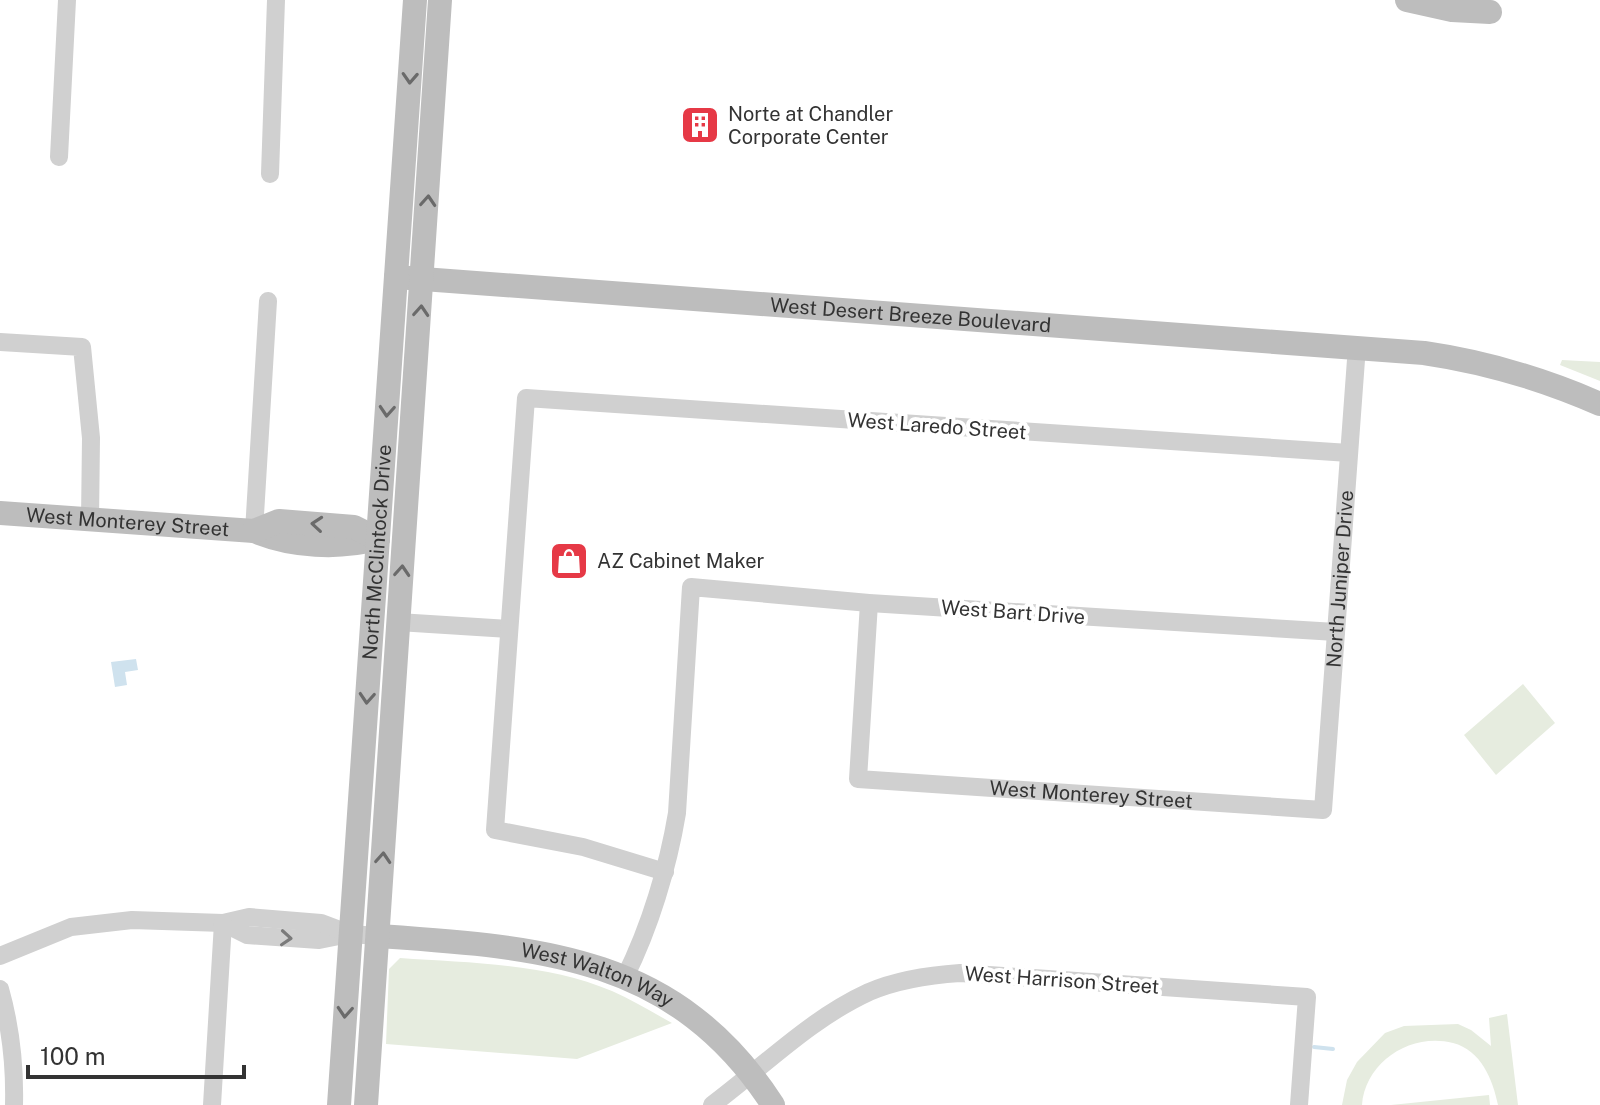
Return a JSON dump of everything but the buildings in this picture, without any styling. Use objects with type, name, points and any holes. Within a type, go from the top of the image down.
[{"type":"main road","name":"North McClintock Drive","points":[[339,1105],[415,0]]},
{"type":"main road","name":"North McClintock Drive","points":[[366,1105],[440,0]]},
{"type":"main road","points":[[1407,0],[1452,10],[1490,12]]},
{"type":"main road","name":"West Desert Breeze Boulevard","points":[[396,277],[1424,353],[1507,369],[1600,404]]},
{"type":"main road","name":"West Monterey Street","points":[[0,513],[254,531],[277,541],[352,546],[378,539]]},
{"type":"main road","name":"West Walton Way","points":[[378,936],[525,949],[573,959],[625,977],[694,1015],[722,1040],[752,1074],[773,1105]]},
{"type":"street","points":[[59,157],[67,0]]},
{"type":"street","points":[[270,174],[276,0]]},
{"type":"street","points":[[254,531],[268,301]]},
{"type":"street","points":[[0,342],[82,347],[92,447],[90,520]]},
{"type":"street","name":"North Juniper Drive","points":[[1323,810],[1357,346]]},
{"type":"street","name":"West Laredo Street","points":[[509,629],[526,398],[1349,453]]},
{"type":"street","name":"West Bart Drive","points":[[665,872],[677,813],[691,587],[869,603],[1336,632]]},
{"type":"street","name":"West Monterey Street","points":[[869,603],[858,779],[1323,810]]},
{"type":"street","points":[[398,622],[509,629],[495,830],[583,847],[665,872],[625,977]]},
{"type":"street","points":[[0,956],[52,934],[90,924],[132,920],[223,923],[247,935],[319,940],[350,934],[378,936]]},
{"type":"street","points":[[212,1105],[223,923]]},
{"type":"street","name":"West Harrison Street","points":[[712,1105],[842,1006],[871,991],[934,975],[992,974],[1307,997],[1299,1105]]},
{"type":"street","points":[[0,989],[12,1039],[14,1105]]},
{"type":"shaded area","points":[[1562,360],[1600,362],[1600,381],[1560,365]]},
{"type":"shaded area","points":[[1523,684],[1555,723],[1496,775],[1464,735]]},
{"type":"shaded area","points":[[400,958],[480,963],[561,975],[612,991],[672,1023],[577,1059],[386,1044],[389,969]]},
{"type":"shaded area","points":[[1507,1014],[1518,1105],[1498,1105],[1489,1076],[1471,1052],[1453,1043],[1437,1041],[1407,1046],[1393,1054],[1372,1076],[1362,1105],[1342,1105],[1347,1080],[1357,1062],[1385,1033],[1404,1026],[1458,1024],[1491,1046],[1489,1018]]},
{"type":"shaded area","points":[[1489,1095],[1490,1105],[1391,1105]]},
{"type":"water","points":[[136,659],[138,670],[125,672],[127,685],[115,687],[111,662]]},
{"type":"waterway","points":[[1314,1047],[1333,1049]]},
{"type":"place","name":"Norte at Chandler Corporate Center","points":[[700,125]]},
{"type":"place","name":"AZ Cabinet Maker","points":[[569,561]]}]
